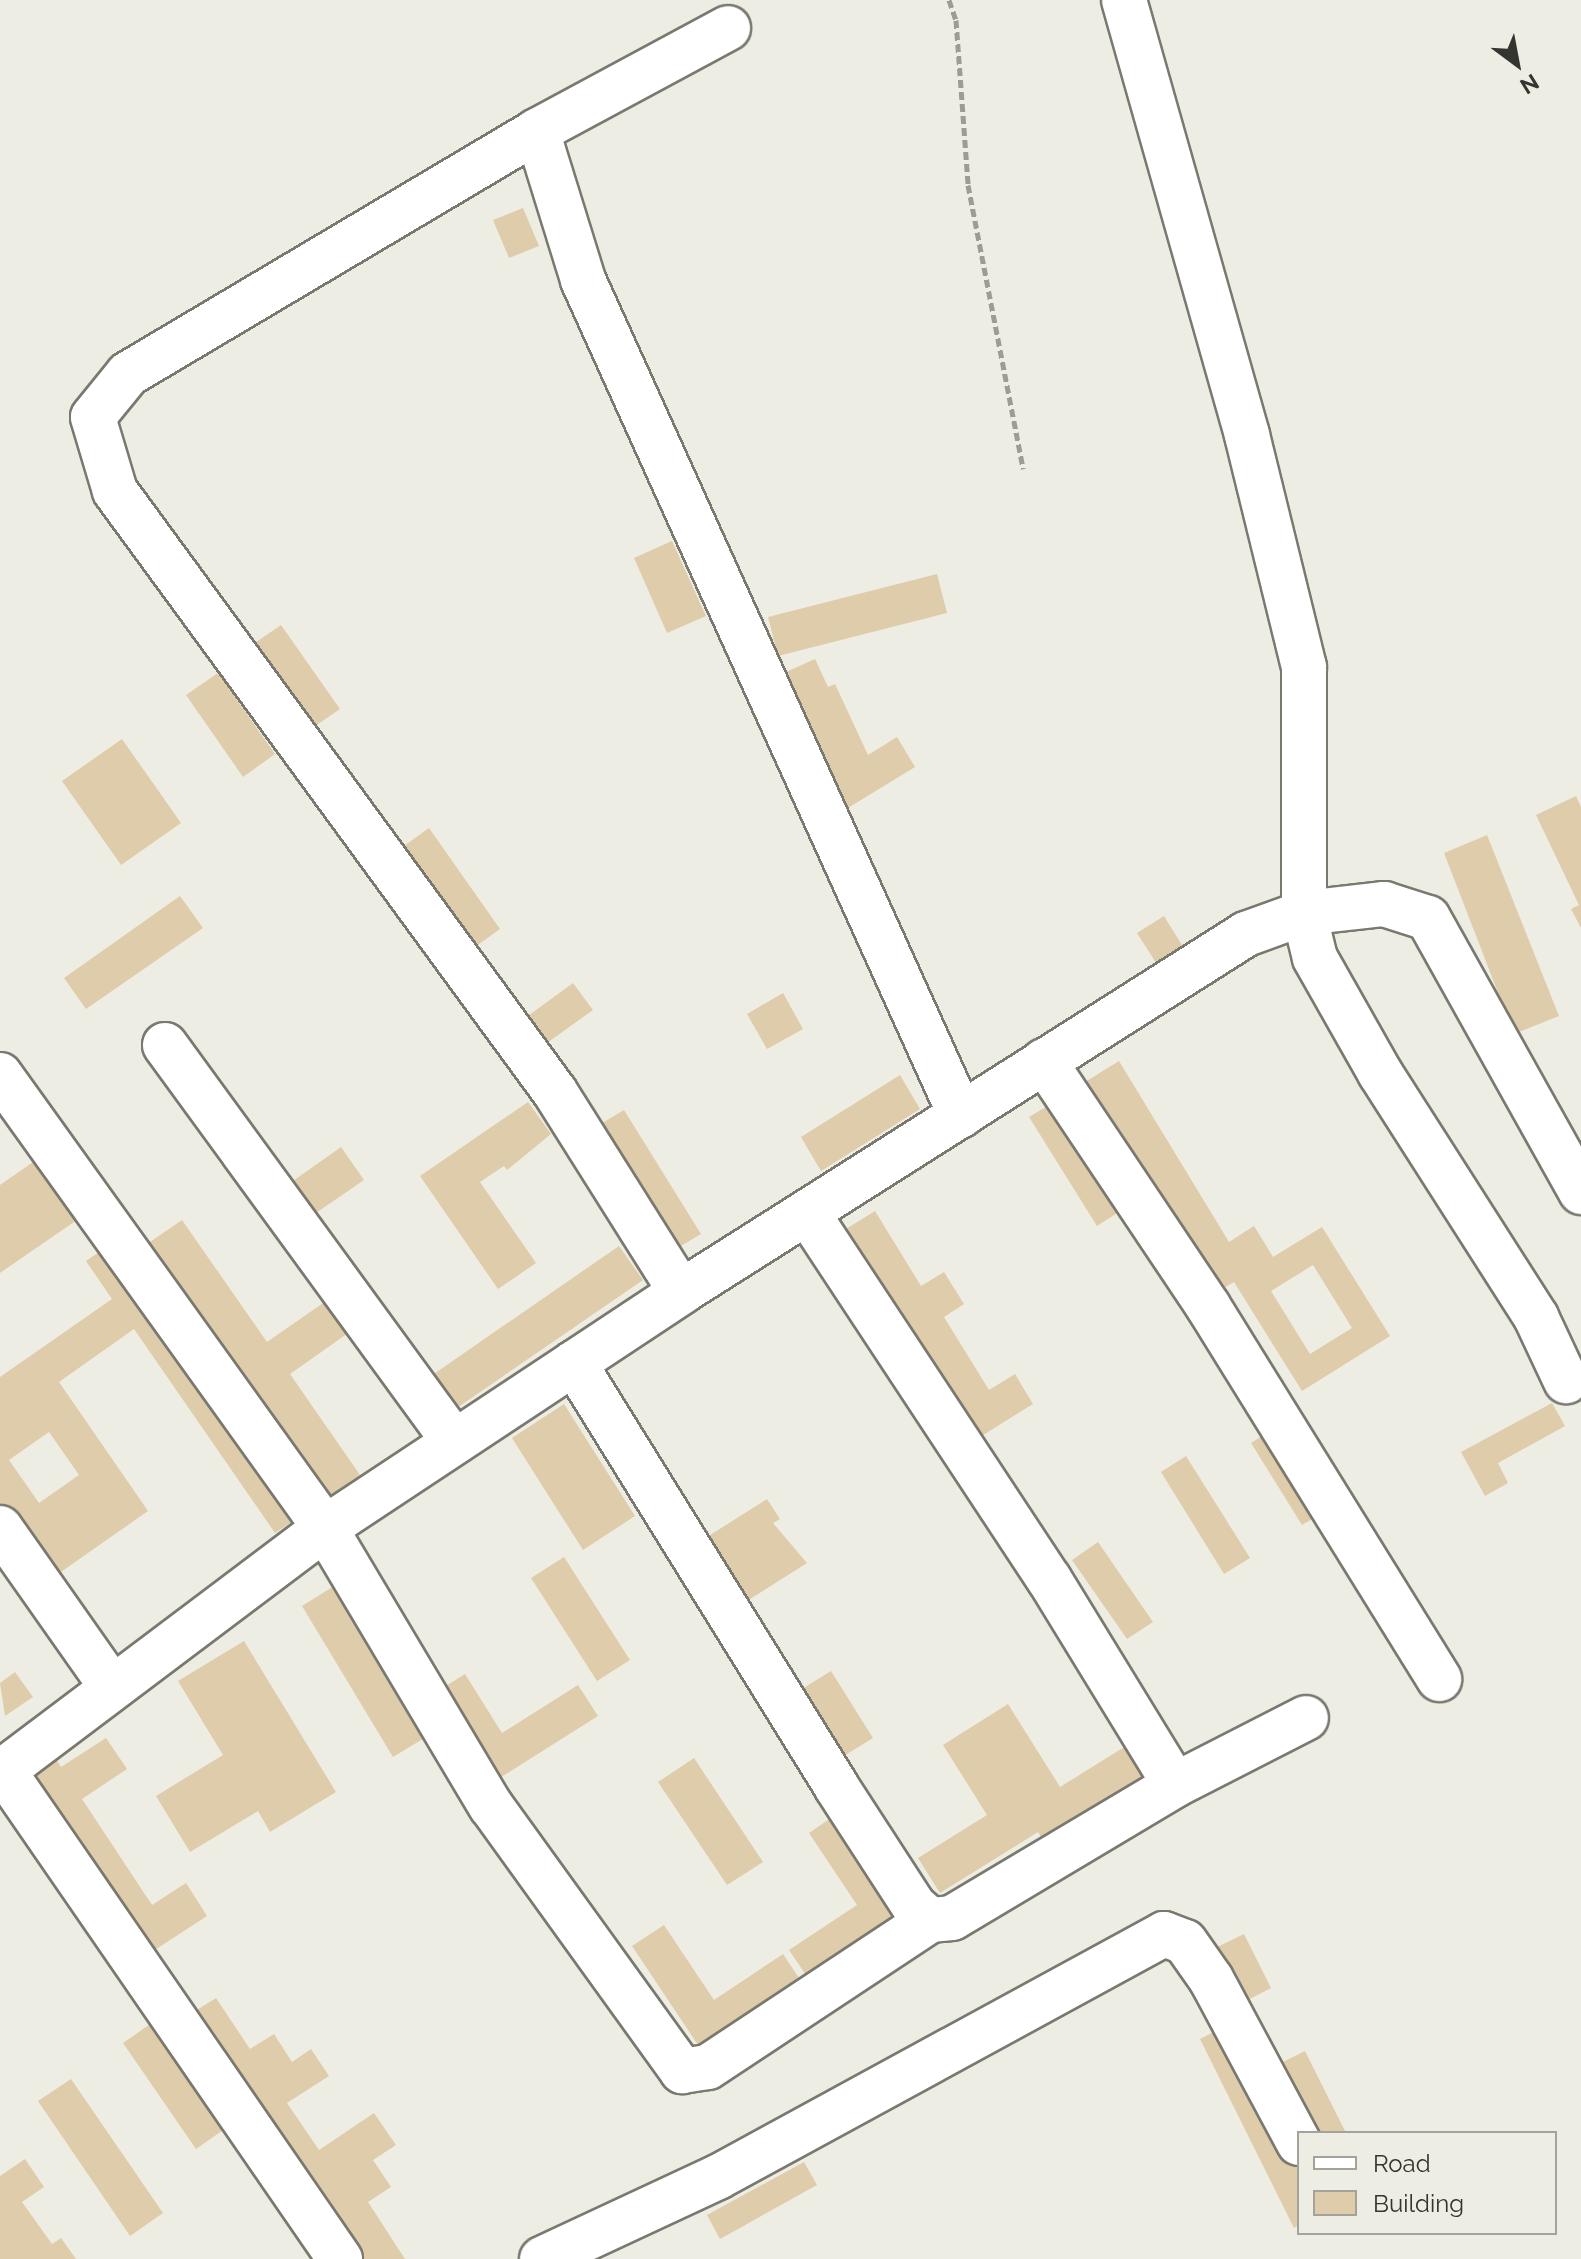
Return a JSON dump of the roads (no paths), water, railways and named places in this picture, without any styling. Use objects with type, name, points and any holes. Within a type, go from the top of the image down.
[{"type":"street","points":[[1124,0],[1247,435],[1304,667],[1304,913],[1315,958],[1380,1073],[1529,1305],[1566,1381]]},
{"type":"street","points":[[681,1292],[555,1092],[115,491],[93,417],[128,374],[537,131],[728,28]]},
{"type":"street","points":[[537,131],[583,280],[961,1116]]},
{"type":"street","points":[[340,2259],[1,1772],[111,1686],[325,1528],[681,1292],[1246,934],[1304,913],[1384,904],[1428,918],[1581,1192]]},
{"type":"street","points":[[165,1045],[454,1442]]},
{"type":"street","points":[[1044,1061],[1208,1306],[1439,1679]]},
{"type":"street","points":[[0,1075],[325,1528],[491,1806],[682,2071],[708,2067],[930,1920],[952,1918],[1175,1785],[1306,1718]]},
{"type":"street","points":[[808,1214],[1049,1579],[1175,1785]]},
{"type":"street","points":[[574,1363],[836,1786],[914,1906],[930,1920]]},
{"type":"street","points":[[0,1528],[111,1686]]},
{"type":"street","points":[[542,2259],[718,2177],[1164,1934],[1185,1942],[1211,1979],[1297,2139]]}]
